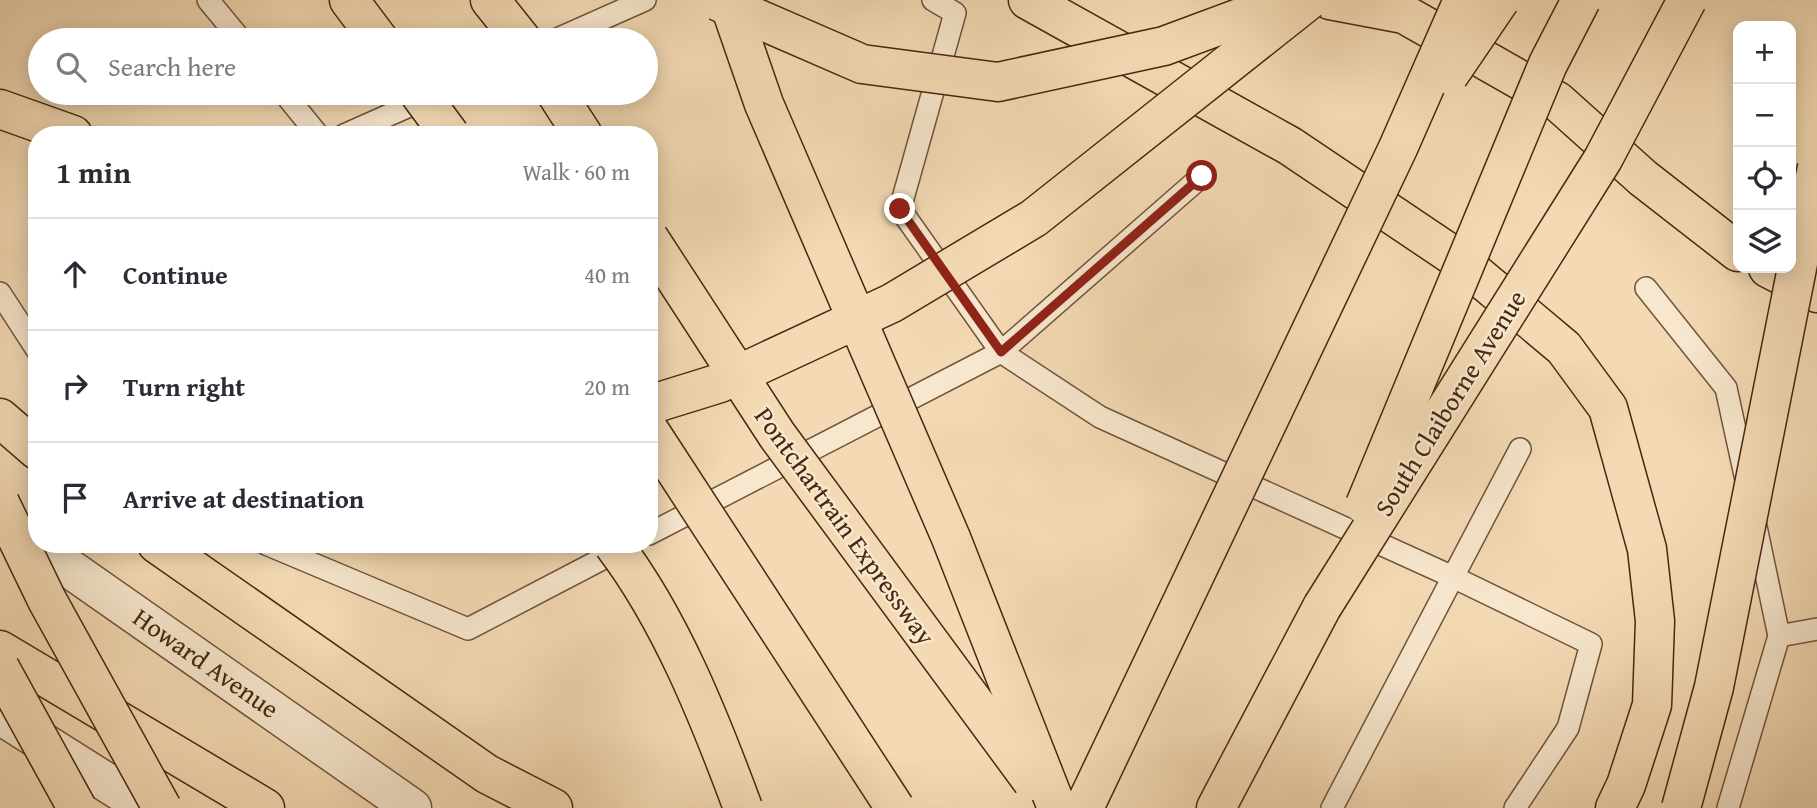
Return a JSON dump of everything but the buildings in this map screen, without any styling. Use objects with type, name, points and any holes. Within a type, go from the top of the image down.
[{"type":"main road","points":[[349,0],[370,28]]},
{"type":"main road","points":[[490,0],[512,28]]},
{"type":"main road","points":[[714,0],[862,64],[998,82],[1164,46],[1288,0]]},
{"type":"main road","points":[[728,0],[764,104],[951,538],[1057,808]]},
{"type":"main road","points":[[1028,0],[1290,145],[1458,259],[1564,348],[1601,398],[1608,408],[1647,549],[1656,621],[1652,705],[1626,785],[1615,808]]},
{"type":"main road","points":[[658,402],[720,383],[892,303],[1034,218],[1309,0]]},
{"type":"main road","points":[[1330,0],[1404,14],[1556,101],[1643,178],[1733,248]]},
{"type":"main road","points":[[1084,808],[1398,148],[1463,0]]},
{"type":"main road","points":[[1398,148],[1500,0]]},
{"type":"main road","points":[[1322,607],[1548,64],[1581,0]]},
{"type":"main road","name":"South Claiborne Avenue","points":[[1216,808],[1322,607],[1603,159],[1687,0]]},
{"type":"main road","points":[[428,105],[443,126]]},
{"type":"main road","points":[[564,105],[577,126]]},
{"type":"main road","points":[[0,109],[48,126]]},
{"type":"main road","points":[[1681,808],[1716,673],[1817,167]]},
{"type":"main road","name":"Pontchartrain Expressway","points":[[658,252],[777,435],[1052,808]]},
{"type":"main road","points":[[1778,273],[1817,293]]},
{"type":"main road","points":[[0,418],[28,442]]},
{"type":"main road","points":[[658,444],[895,808]]},
{"type":"main road","points":[[0,446],[28,449]]},
{"type":"main road","points":[[0,503],[47,600],[162,808]]},
{"type":"main road","points":[[170,553],[487,774],[553,808]]},
{"type":"main road","points":[[620,553],[638,577],[708,714],[743,808]]},
{"type":"main road","points":[[0,650],[265,808]]},
{"type":"main road","points":[[0,667],[76,808]]},
{"type":"street","name":"Howard Avenue","points":[[0,517],[28,539]]},
{"type":"street","name":"Howard Avenue","points":[[47,553],[412,808]]},
{"type":"street","points":[[0,715],[147,808]]},
{"type":"lane","points":[[208,0],[231,28]]},
{"type":"lane","points":[[582,28],[645,0]]},
{"type":"lane","points":[[933,0],[955,13],[900,209],[1001,352],[1100,417],[1453,577],[1591,644],[1568,728],[1516,808]]},
{"type":"lane","points":[[294,105],[311,126]]},
{"type":"lane","points":[[364,126],[411,105]]},
{"type":"lane","points":[[658,529],[1001,352],[1202,176]]},
{"type":"lane","points":[[1646,288],[1726,388],[1779,636],[1728,808]]},
{"type":"lane","points":[[0,293],[28,336]]},
{"type":"lane","points":[[1332,808],[1520,449]]},
{"type":"lane","points":[[287,553],[468,629],[613,553]]},
{"type":"lane","points":[[1779,636],[1817,629]]},
{"type":"route","points":[[900,209],[1001,352],[1202,176]]}]
